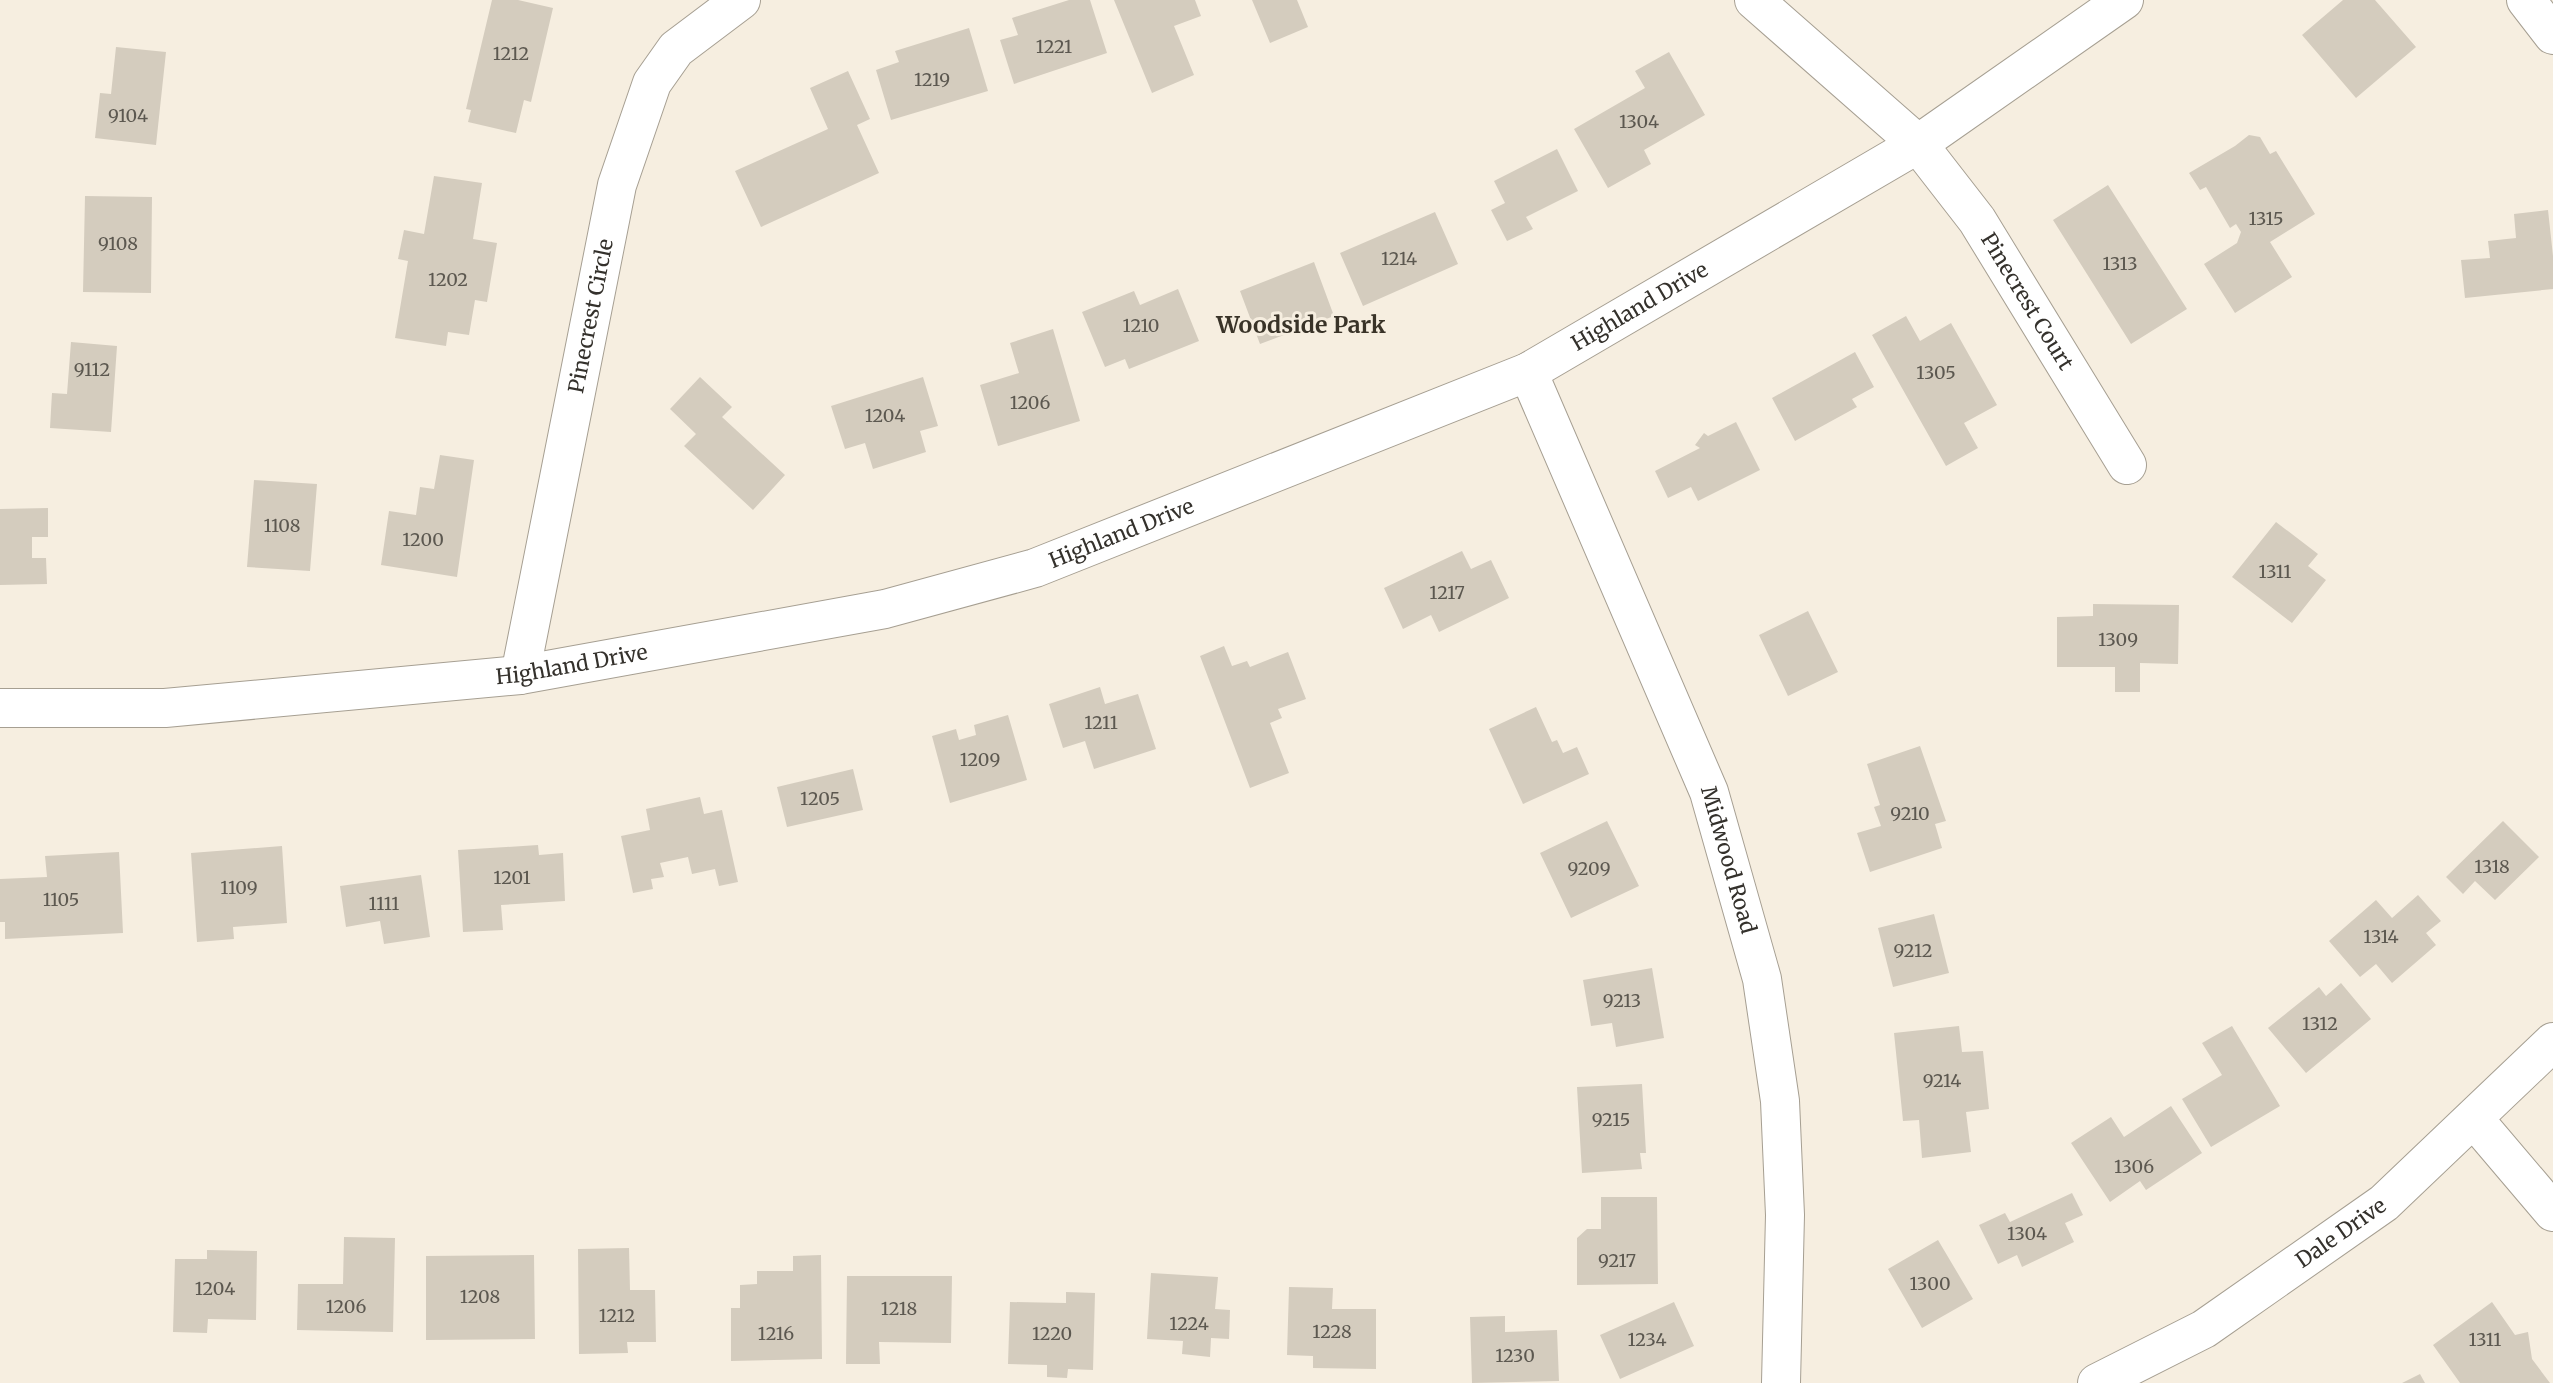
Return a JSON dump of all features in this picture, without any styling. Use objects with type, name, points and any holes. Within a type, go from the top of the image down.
[{"type":"street","name":"Pinecrest Circle","points":[[520,675],[617,184],[652,83],[676,49],[741,0]]},
{"type":"street","points":[[1754,0],[1918,144]]},
{"type":"street","name":"Highland Drive","points":[[0,708],[165,708],[520,675],[885,609],[1035,568],[1528,372],[1918,144],[2124,0]]},
{"type":"street","points":[[2526,0],[2553,35]]},
{"type":"street","name":"Pinecrest Court","points":[[1918,144],[1977,220],[2127,466]]},
{"type":"street","name":"Midwood Road","points":[[1528,372],[1709,792],[1762,979],[1780,1101],[1785,1215],[1781,1383]]},
{"type":"street","name":"Dale Drive","points":[[2097,1383],[2204,1329],[2384,1203],[2553,1042]]},
{"type":"street","points":[[2474,1119],[2553,1212]]},
{"type":"building","points":[[492,0],[518,0],[553,8],[531,102],[524,100],[516,133],[468,122],[471,110],[466,109]]},
{"type":"building","points":[[1069,0],[1090,0],[1107,53],[1014,84],[1000,40],[1018,35],[1012,18]]},
{"type":"building","points":[[1114,0],[1195,0],[1201,16],[1174,26],[1194,75],[1152,93]]},
{"type":"building","points":[[1252,0],[1297,0],[1308,27],[1270,43]]},
{"type":"building","points":[[2343,0],[2375,0],[2416,47],[2356,98],[2302,35]]},
{"type":"building","points":[[969,28],[988,91],[891,120],[876,70],[899,62],[895,51]]},
{"type":"building","points":[[116,47],[166,52],[156,145],[95,138],[100,93],[111,94]]},
{"type":"building","points":[[1669,52],[1705,115],[1644,150],[1651,164],[1608,188],[1574,129],[1645,88],[1635,71]]},
{"type":"building","points":[[848,71],[870,119],[857,125],[879,173],[761,227],[735,171],[828,129],[810,88]]},
{"type":"building","points":[[2249,135],[2260,137],[2270,154],[2276,151],[2315,214],[2270,242],[2292,277],[2235,313],[2204,264],[2237,243],[2241,232],[2236,224],[2230,228],[2206,187],[2200,190],[2189,173]]},
{"type":"building","points":[[1557,149],[1578,191],[1526,217],[1533,229],[1507,241],[1491,210],[1505,203],[1494,181]]},
{"type":"building","points":[[434,176],[482,183],[473,239],[497,243],[487,302],[475,300],[469,335],[448,332],[446,346],[395,338],[408,261],[398,259],[404,230],[424,234]]},
{"type":"building","points":[[2108,185],[2187,309],[2131,344],[2053,220]]},
{"type":"building","points":[[85,196],[152,197],[151,293],[83,292]]},
{"type":"building","points":[[2548,210],[2553,289],[2465,298],[2461,260],[2490,258],[2488,241],[2516,238],[2514,214]]},
{"type":"building","points":[[1435,212],[1458,264],[1363,306],[1340,253]]},
{"type":"building","points":[[1314,262],[1334,316],[1260,344],[1240,291]]},
{"type":"building","points":[[1178,289],[1199,341],[1129,369],[1125,359],[1105,367],[1082,312],[1134,291],[1140,305]]},
{"type":"building","points":[[1906,316],[1920,341],[1951,323],[1997,405],[1964,423],[1978,448],[1946,466],[1872,335]]},
{"type":"building","points":[[1053,329],[1080,421],[998,446],[980,385],[1019,373],[1010,343]]},
{"type":"building","points":[[71,342],[117,346],[111,432],[50,428],[52,393],[67,394]]},
{"type":"building","points":[[1855,352],[1874,387],[1852,399],[1857,407],[1795,441],[1772,398]]},
{"type":"building","points":[[700,377],[732,407],[722,417],[785,475],[753,510],[684,446],[696,434],[670,409]]},
{"type":"building","points":[[923,377],[938,426],[920,431],[926,452],[873,469],[865,443],[845,449],[831,406]]},
{"type":"building","points":[[1736,422],[1760,470],[1698,501],[1691,487],[1668,498],[1655,471],[1700,448],[1695,445],[1704,433],[1708,436]]},
{"type":"building","points":[[440,455],[474,460],[457,577],[381,565],[389,511],[416,515],[420,487],[434,489]]},
{"type":"building","points":[[254,480],[317,484],[310,571],[247,567]]},
{"type":"building","points":[[48,508],[48,537],[32,537],[32,558],[46,558],[47,584],[0,585],[0,509]]},
{"type":"building","points":[[2276,522],[2318,554],[2308,566],[2326,580],[2292,623],[2232,577]]},
{"type":"building","points":[[1462,551],[1471,569],[1491,560],[1509,598],[1439,632],[1431,615],[1403,629],[1384,588]]},
{"type":"building","points":[[2093,604],[2179,605],[2178,664],[2140,663],[2140,692],[2115,692],[2115,667],[2057,667],[2057,617],[2093,616]]},
{"type":"building","points":[[1808,611],[1838,672],[1788,696],[1759,635]]},
{"type":"building","points":[[1224,646],[1232,666],[1247,661],[1250,667],[1288,652],[1306,699],[1278,709],[1282,718],[1270,723],[1289,773],[1250,788],[1200,656]]},
{"type":"building","points":[[1100,687],[1105,704],[1138,694],[1156,749],[1094,769],[1085,741],[1063,748],[1049,704]]},
{"type":"building","points":[[1536,707],[1552,742],[1557,740],[1563,753],[1577,747],[1589,774],[1523,804],[1489,729]]},
{"type":"building","points":[[1008,715],[1027,780],[950,803],[932,736],[956,729],[959,740],[976,735],[974,725]]},
{"type":"building","points":[[1920,746],[1946,821],[1935,824],[1942,848],[1870,872],[1857,833],[1881,826],[1874,807],[1880,805],[1867,764]]},
{"type":"building","points":[[853,769],[863,810],[787,827],[777,787]]},
{"type":"building","points":[[700,797],[704,814],[722,810],[738,882],[719,886],[715,869],[692,874],[688,857],[660,863],[664,877],[651,879],[653,889],[633,893],[621,836],[650,830],[646,809]]},
{"type":"building","points":[[1607,821],[1639,886],[1571,918],[1540,853]]},
{"type":"building","points":[[2503,821],[2539,857],[2495,900],[2475,881],[2463,894],[2446,877]]},
{"type":"building","points":[[538,845],[539,855],[563,853],[565,901],[501,905],[503,930],[463,932],[458,850]]},
{"type":"building","points":[[282,846],[287,923],[233,927],[234,939],[197,942],[191,853]]},
{"type":"building","points":[[119,852],[123,933],[5,939],[5,922],[0,922],[0,879],[47,877],[45,856]]},
{"type":"building","points":[[421,875],[430,937],[384,944],[380,921],[346,927],[340,886]]},
{"type":"building","points":[[2418,895],[2441,921],[2426,933],[2436,945],[2392,983],[2376,964],[2360,977],[2329,941],[2376,900],[2392,918]]},
{"type":"building","points":[[1934,914],[1949,973],[1893,987],[1878,928]]},
{"type":"building","points":[[1652,968],[1664,1038],[1616,1047],[1612,1023],[1591,1026],[1583,980]]},
{"type":"building","points":[[2341,983],[2371,1019],[2306,1073],[2268,1028],[2319,987],[2326,996]]},
{"type":"building","points":[[1959,1026],[1962,1052],[1983,1051],[1989,1109],[1966,1112],[1971,1152],[1922,1158],[1919,1120],[1903,1121],[1894,1033]]},
{"type":"building","points":[[2232,1026],[2280,1106],[2211,1147],[2182,1099],[2222,1075],[2202,1043]]},
{"type":"building","points":[[1642,1084],[1646,1153],[1640,1153],[1642,1169],[1582,1173],[1577,1087]]},
{"type":"building","points":[[2171,1106],[2202,1153],[2146,1190],[2140,1181],[2110,1202],[2071,1143],[2111,1117],[2124,1137]]},
{"type":"building","points":[[2072,1193],[2083,1215],[2065,1223],[2074,1242],[2022,1267],[2017,1255],[1998,1264],[1979,1225],[2005,1213],[2010,1222]]},
{"type":"building","points":[[1601,1197],[1657,1197],[1658,1284],[1577,1285],[1577,1238],[1587,1229],[1601,1229]]},
{"type":"building","points":[[344,1237],[395,1238],[393,1332],[297,1330],[298,1284],[343,1284]]},
{"type":"building","points":[[1938,1240],[1973,1299],[1922,1328],[1888,1269]]},
{"type":"building","points":[[629,1248],[630,1290],[655,1290],[656,1342],[627,1342],[628,1353],[579,1354],[578,1249]]},
{"type":"building","points":[[207,1250],[257,1251],[256,1320],[208,1319],[207,1333],[173,1332],[175,1259],[207,1259]]},
{"type":"building","points":[[534,1255],[535,1339],[426,1340],[426,1256]]},
{"type":"building","points":[[821,1255],[822,1359],[731,1361],[731,1308],[740,1308],[740,1285],[757,1284],[757,1271],[793,1271],[793,1256]]},
{"type":"building","points":[[1151,1273],[1218,1277],[1215,1309],[1230,1310],[1229,1339],[1211,1338],[1210,1357],[1182,1354],[1183,1341],[1147,1339]]},
{"type":"building","points":[[847,1276],[952,1276],[951,1343],[879,1342],[880,1364],[846,1364]]},
{"type":"building","points":[[1289,1287],[1333,1288],[1332,1309],[1376,1309],[1376,1369],[1313,1368],[1313,1356],[1287,1355]]},
{"type":"building","points":[[1066,1292],[1095,1293],[1093,1370],[1068,1369],[1067,1378],[1047,1377],[1047,1365],[1008,1364],[1010,1302],[1066,1303]]},
{"type":"building","points":[[1674,1302],[1694,1346],[1620,1379],[1600,1335]]},
{"type":"building","points":[[2492,1302],[2515,1335],[2528,1332],[2532,1359],[2550,1383],[2460,1383],[2433,1345]]},
{"type":"building","points":[[1505,1316],[1505,1332],[1557,1330],[1559,1381],[1472,1383],[1470,1317]]},
{"type":"building","points":[[2420,1374],[2425,1383],[2402,1383]]},
{"type":"district","name":"Woodside Park","points":[[1301,325]]}]
